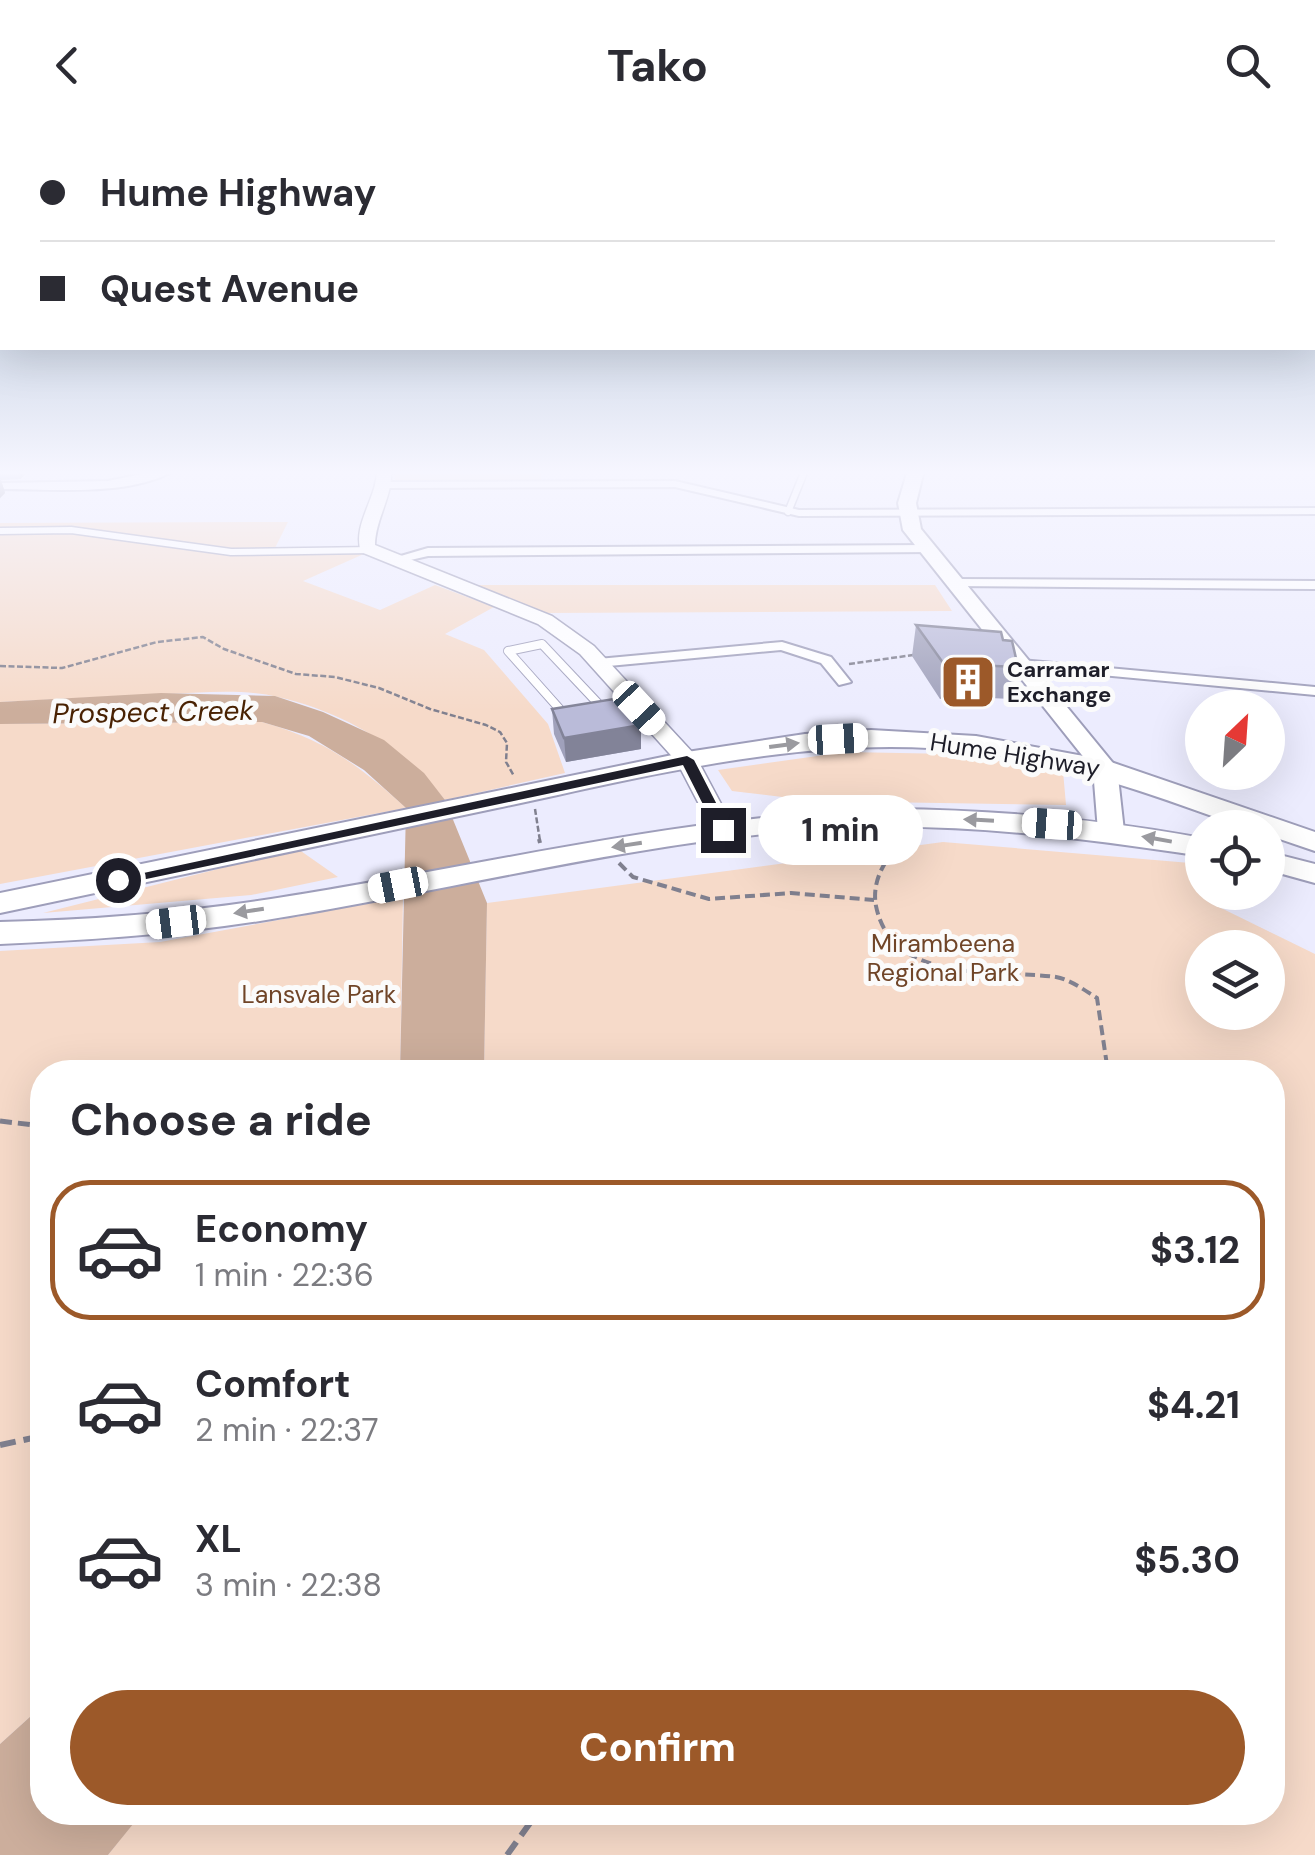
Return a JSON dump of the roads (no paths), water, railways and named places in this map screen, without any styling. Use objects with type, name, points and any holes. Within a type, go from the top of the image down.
[{"type":"highway","name":"Hume Highway","points":[[0,903],[687,760],[804,742],[871,738],[976,744],[1105,768],[1315,842]]},
{"type":"highway","points":[[0,933],[150,925],[345,895],[535,854],[723,830],[895,817],[1111,830],[1185,844]]},
{"type":"highway","points":[[1285,866],[1315,874]]},
{"type":"main road","points":[[929,550],[1105,768],[1111,830]]},
{"type":"street","points":[[374,550],[545,620],[598,663],[687,760],[723,830]]},
{"type":"street","points":[[393,560],[428,552],[678,550]]},
{"type":"street","points":[[955,583],[1315,585]]},
{"type":"street","points":[[598,663],[782,646],[817,655],[834,667],[844,682]]},
{"type":"street","points":[[1022,664],[1315,690]]},
{"type":"lane","points":[[214,550],[352,550]]},
{"type":"lane","points":[[609,715],[542,644],[508,651],[574,724],[639,708]]},
{"type":"water","name":"Prospect Creek","points":[[161,693],[275,696],[323,712],[384,740],[424,773],[445,800],[487,903],[484,1060],[400,1060],[406,808],[364,770],[309,736],[262,722],[0,724],[0,702]]},
{"type":"water","points":[[30,1717],[30,1825],[132,1825],[108,1855],[0,1855],[0,1744]]},
{"type":"place","name":"Carramar Exchange","points":[[968,682]]},
{"type":"park label","name":"Mirambeena Regional Park","points":[[943,958]]},
{"type":"park label","name":"Lansvale Park","points":[[319,994]]}]
